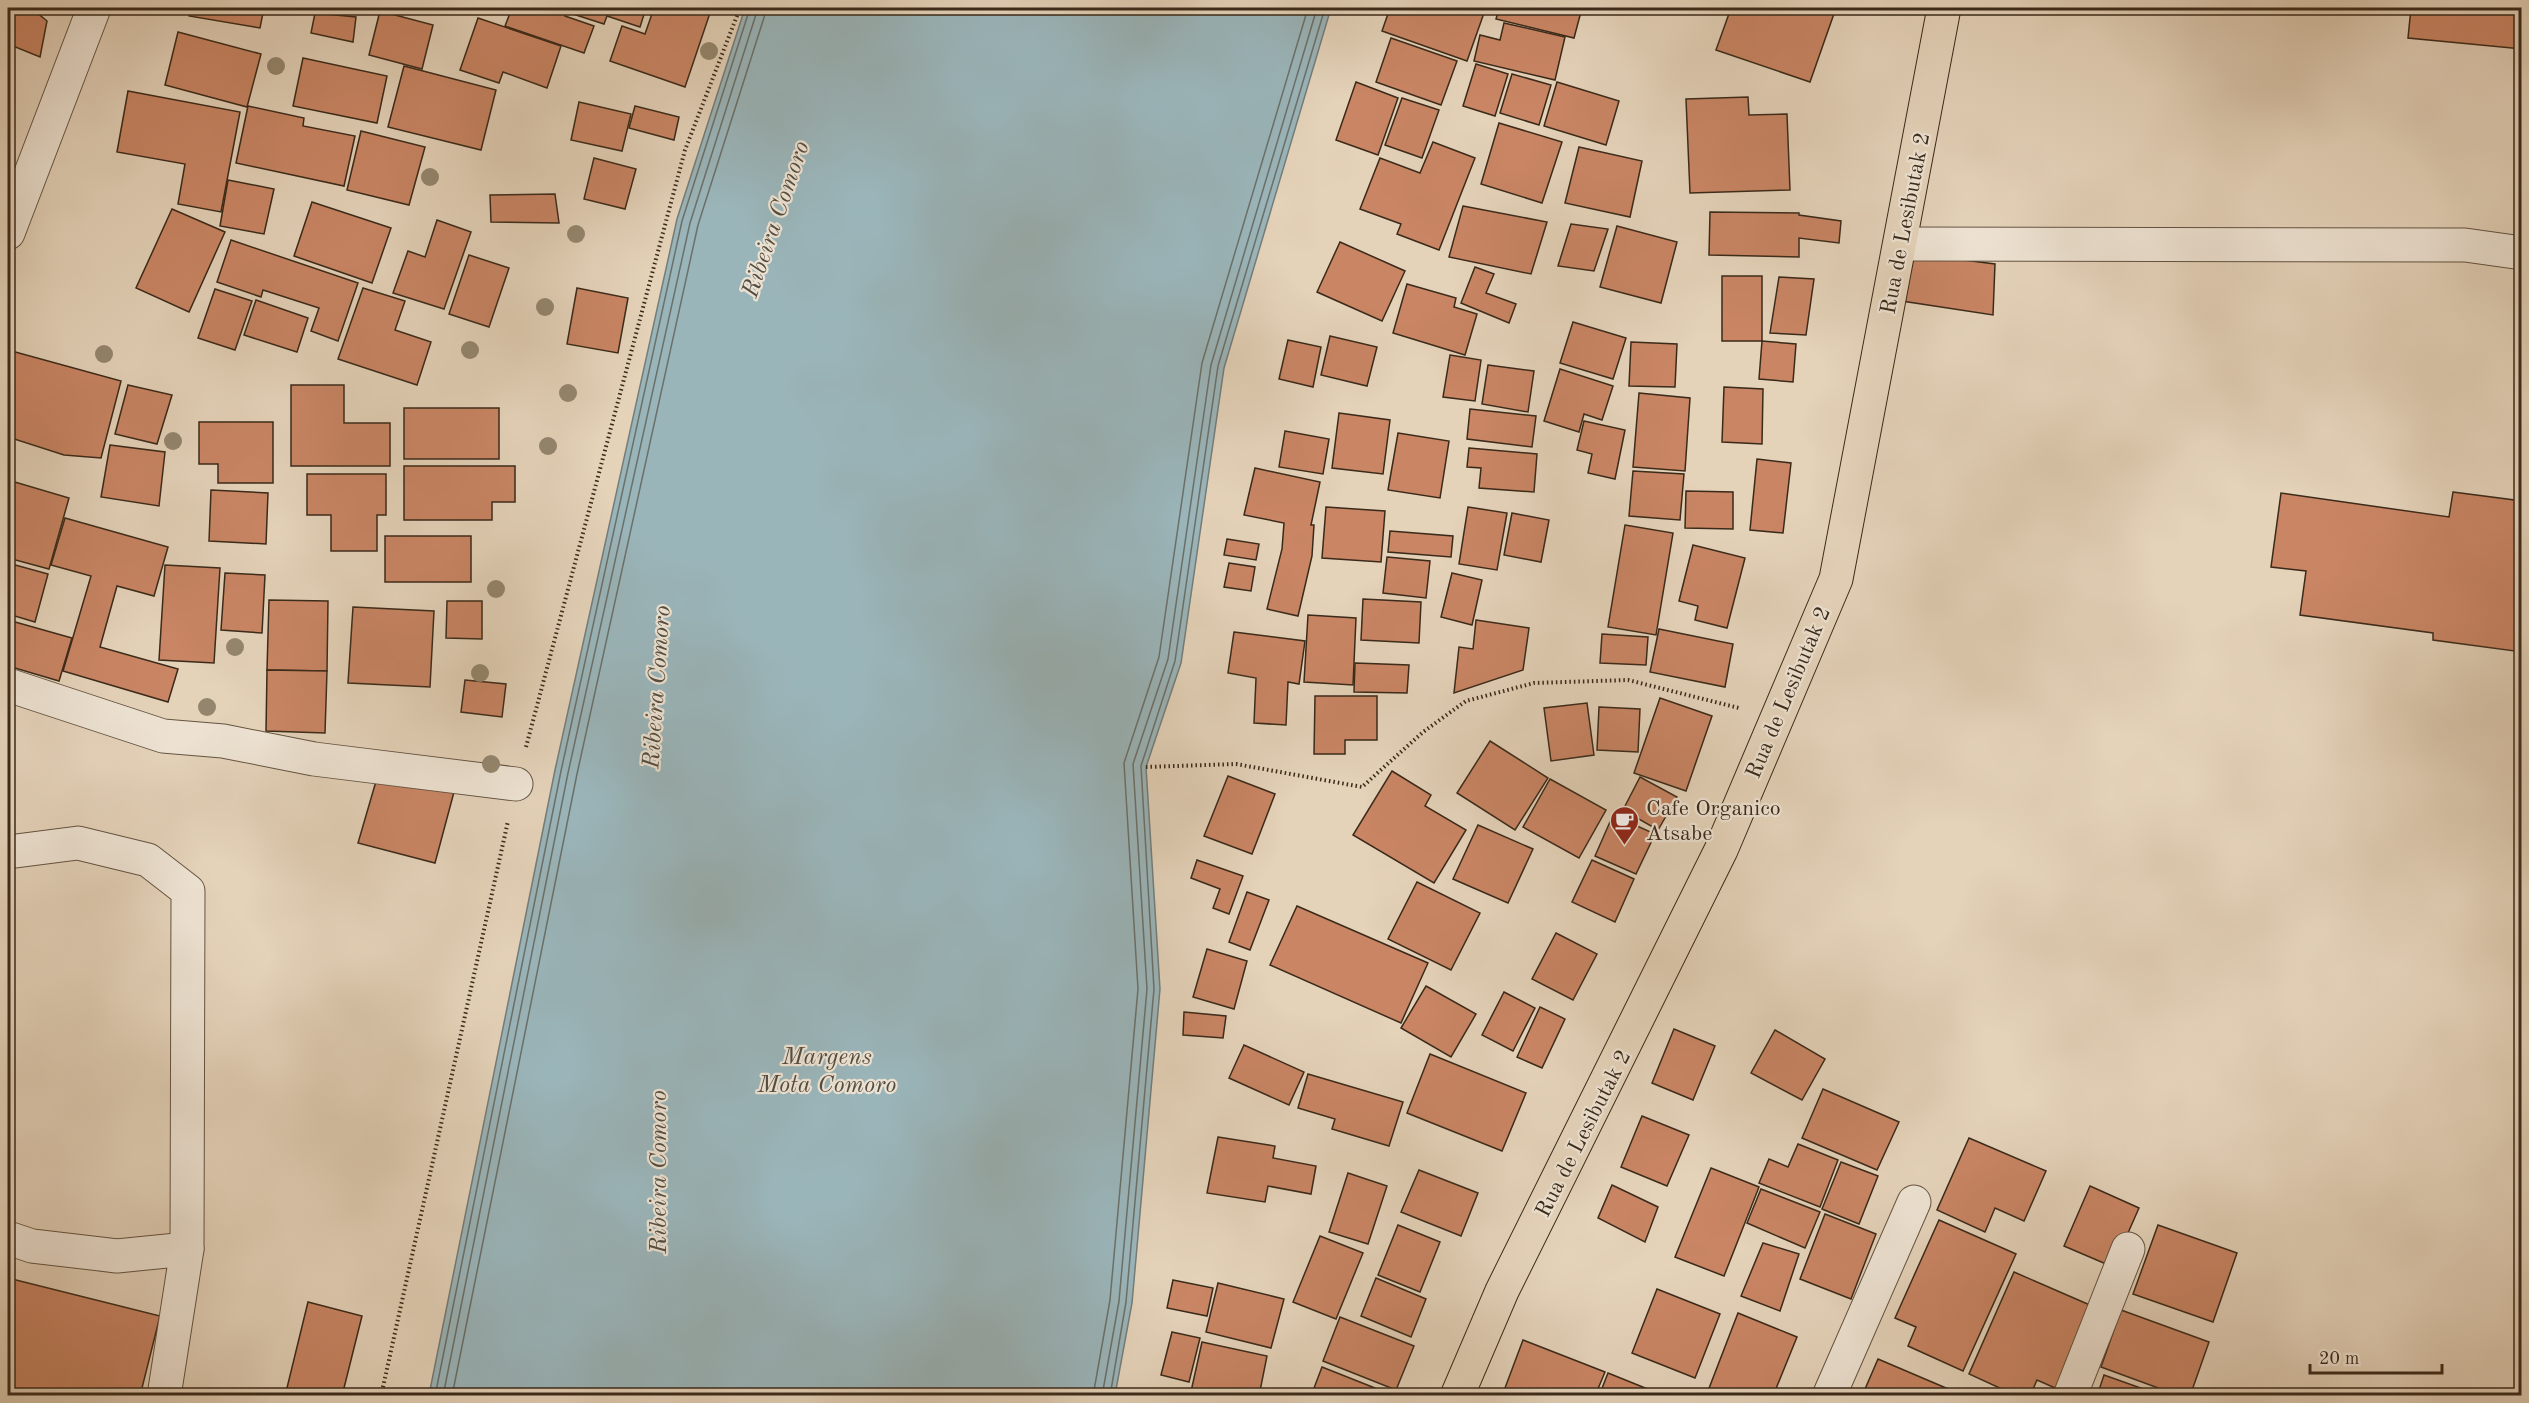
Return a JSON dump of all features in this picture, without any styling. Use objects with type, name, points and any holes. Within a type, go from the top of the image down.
[{"type":"main road","name":"Rua de Lesibutak 2","points":[[1457,1395],[1502,1292],[1721,850],[1836,579],[1944,8]]},
{"type":"street","points":[[8,233],[94,8]]},
{"type":"street","points":[[1901,244],[2465,245],[2522,253]]},
{"type":"street","points":[[8,685],[163,735],[223,741],[314,759],[516,784]]},
{"type":"street","points":[[8,852],[78,843],[148,860],[188,891],[187,1249],[165,1395]]},
{"type":"street","points":[[1829,1395],[1914,1202]]},
{"type":"street","points":[[8,1238],[32,1246],[117,1256],[187,1249]]},
{"type":"street","points":[[2070,1395],[2128,1249]]},
{"type":"path","points":[[381,1395],[516,784],[685,150],[740,8]]},
{"type":"path","points":[[1146,767],[1236,764],[1362,787],[1423,732],[1466,701],[1534,683],[1628,680],[1776,717]]},
{"type":"water","name":"Margens Mota Comoro","points":[[745,8],[1331,8],[1224,368],[1181,663],[1146,767],[1160,989],[1132,1303],[1115,1395],[429,1395],[555,770],[677,219]]},
{"type":"building","points":[[8,8],[23,8],[36,12],[47,21],[40,57],[8,44]]},
{"type":"building","points":[[190,8],[264,8],[260,28],[189,16]]},
{"type":"building","points":[[512,8],[569,8],[565,16],[594,26],[584,53],[505,26]]},
{"type":"building","points":[[576,8],[646,8],[640,27],[607,16],[604,24],[573,14]]},
{"type":"building","points":[[654,8],[711,10],[685,87],[610,61],[622,26],[645,34]]},
{"type":"building","points":[[1390,8],[1468,8],[1484,13],[1467,61],[1382,31]]},
{"type":"building","points":[[1499,8],[1582,8],[1574,38],[1496,19]]},
{"type":"building","points":[[1731,8],[1836,8],[1810,82],[1716,50]]},
{"type":"building","points":[[2411,8],[2522,8],[2522,49],[2408,38]]},
{"type":"building","points":[[380,11],[433,25],[422,69],[369,55]]},
{"type":"building","points":[[315,13],[356,17],[353,42],[311,33]]},
{"type":"building","points":[[478,18],[561,46],[547,88],[503,72],[499,83],[460,70]]},
{"type":"building","points":[[1504,23],[1565,37],[1555,80],[1474,61],[1480,35],[1500,40]]},
{"type":"building","points":[[178,32],[261,54],[247,107],[165,85]]},
{"type":"building","points":[[1391,38],[1457,61],[1441,105],[1376,82]]},
{"type":"building","points":[[303,58],[387,76],[377,123],[293,106]]},
{"type":"building","points":[[1476,64],[1508,74],[1495,116],[1463,106]]},
{"type":"building","points":[[404,66],[496,90],[481,150],[388,127]]},
{"type":"building","points":[[1512,74],[1551,85],[1539,125],[1500,113]]},
{"type":"building","points":[[1356,82],[1398,98],[1378,155],[1336,140]]},
{"type":"building","points":[[1557,82],[1619,101],[1606,145],[1544,126]]},
{"type":"building","points":[[128,91],[240,112],[221,212],[178,204],[185,164],[117,152]]},
{"type":"building","points":[[1748,97],[1749,115],[1787,114],[1790,190],[1690,193],[1686,99]]},
{"type":"building","points":[[1402,98],[1439,110],[1422,158],[1385,145]]},
{"type":"building","points":[[579,102],[631,114],[622,151],[571,140]]},
{"type":"building","points":[[248,106],[304,118],[303,126],[355,136],[344,186],[236,163]]},
{"type":"building","points":[[635,106],[679,117],[674,140],[629,128]]},
{"type":"building","points":[[1499,123],[1562,142],[1542,203],[1481,184]]},
{"type":"building","points":[[361,131],[425,147],[409,205],[347,190]]},
{"type":"building","points":[[1433,142],[1475,158],[1439,250],[1397,234],[1401,224],[1360,209],[1380,158],[1420,173]]},
{"type":"building","points":[[1579,147],[1642,161],[1630,217],[1565,203]]},
{"type":"building","points":[[594,158],[636,169],[625,209],[584,199]]},
{"type":"building","points":[[228,180],[274,189],[264,234],[220,226]]},
{"type":"building","points":[[555,194],[559,223],[491,222],[490,195]]},
{"type":"building","points":[[312,202],[391,228],[372,283],[294,256]]},
{"type":"building","points":[[1463,206],[1547,222],[1531,274],[1449,257]]},
{"type":"building","points":[[172,209],[225,232],[189,312],[136,288]]},
{"type":"building","points":[[1710,212],[1799,213],[1799,215],[1841,221],[1839,243],[1799,238],[1799,257],[1709,255]]},
{"type":"building","points":[[437,220],[471,232],[444,309],[393,293],[408,251],[425,257]]},
{"type":"building","points":[[1571,224],[1608,229],[1594,271],[1558,266]]},
{"type":"building","points":[[1617,226],[1677,242],[1661,303],[1600,287]]},
{"type":"building","points":[[231,240],[358,283],[338,341],[311,331],[319,308],[263,290],[261,297],[217,282]]},
{"type":"building","points":[[1340,242],[1405,271],[1382,321],[1317,292]]},
{"type":"building","points":[[1908,253],[1995,264],[1993,315],[1902,301]]},
{"type":"building","points":[[469,255],[509,268],[489,327],[449,314]]},
{"type":"building","points":[[1475,267],[1494,274],[1486,293],[1516,304],[1509,323],[1461,303]]},
{"type":"building","points":[[1722,276],[1762,276],[1762,341],[1722,341]]},
{"type":"building","points":[[1779,277],[1814,279],[1806,335],[1770,333]]},
{"type":"building","points":[[1407,284],[1456,298],[1454,307],[1477,314],[1465,355],[1393,333]]},
{"type":"building","points":[[363,288],[405,301],[395,330],[431,342],[417,385],[338,359]]},
{"type":"building","points":[[577,288],[628,298],[618,353],[567,344]]},
{"type":"building","points":[[215,289],[252,301],[235,350],[198,338]]},
{"type":"building","points":[[256,300],[308,318],[297,352],[244,335]]},
{"type":"building","points":[[1573,322],[1626,338],[1613,379],[1560,363]]},
{"type":"building","points":[[1330,336],[1377,347],[1367,386],[1321,375]]},
{"type":"building","points":[[1288,340],[1321,347],[1313,387],[1279,379]]},
{"type":"building","points":[[1762,341],[1796,344],[1793,382],[1759,379]]},
{"type":"building","points":[[1631,342],[1677,344],[1675,387],[1629,386]]},
{"type":"building","points":[[8,350],[121,381],[101,458],[64,455],[8,437]]},
{"type":"building","points":[[1450,355],[1481,360],[1475,401],[1443,397]]},
{"type":"building","points":[[1488,365],[1534,371],[1528,412],[1482,404]]},
{"type":"building","points":[[1560,369],[1613,386],[1602,420],[1584,414],[1579,432],[1544,421]]},
{"type":"building","points":[[128,385],[172,395],[157,444],[115,434]]},
{"type":"building","points":[[291,385],[344,385],[344,423],[390,423],[390,466],[291,466]]},
{"type":"building","points":[[1724,387],[1763,389],[1762,444],[1722,442]]},
{"type":"building","points":[[1639,393],[1690,398],[1685,471],[1633,467]]},
{"type":"building","points":[[404,408],[499,408],[499,459],[404,459]]},
{"type":"building","points":[[1470,409],[1536,416],[1532,447],[1467,439]]},
{"type":"building","points":[[1339,413],[1390,420],[1383,474],[1332,468]]},
{"type":"building","points":[[1584,421],[1625,430],[1615,479],[1588,473],[1592,454],[1577,450]]},
{"type":"building","points":[[199,422],[273,422],[273,483],[218,483],[218,464],[199,464]]},
{"type":"building","points":[[1285,431],[1329,439],[1323,474],[1279,467]]},
{"type":"building","points":[[1398,433],[1449,441],[1440,498],[1388,490]]},
{"type":"building","points":[[110,445],[165,452],[159,506],[101,497]]},
{"type":"building","points":[[1469,448],[1537,454],[1534,492],[1479,488],[1481,468],[1467,467]]},
{"type":"building","points":[[1757,459],[1791,463],[1783,533],[1750,530]]},
{"type":"building","points":[[404,466],[515,466],[515,502],[492,502],[492,520],[404,520]]},
{"type":"building","points":[[1255,468],[1320,482],[1311,525],[1314,525],[1312,556],[1298,616],[1267,609],[1282,549],[1284,523],[1244,515]]},
{"type":"building","points":[[1633,471],[1684,474],[1680,520],[1629,516]]},
{"type":"building","points":[[307,474],[386,474],[386,515],[377,515],[377,551],[331,551],[331,515],[307,515]]},
{"type":"building","points":[[8,480],[69,498],[49,569],[8,558]]},
{"type":"building","points":[[211,490],[268,493],[266,544],[209,541]]},
{"type":"building","points":[[1686,491],[1733,492],[1733,529],[1685,528]]},
{"type":"building","points":[[2453,492],[2522,501],[2522,652],[2433,640],[2433,633],[2300,615],[2306,571],[2271,567],[2281,493],[2449,517]]},
{"type":"building","points":[[1326,507],[1385,511],[1381,562],[1322,558]]},
{"type":"building","points":[[1468,507],[1507,513],[1497,570],[1459,564]]},
{"type":"building","points":[[1512,513],[1549,520],[1541,562],[1504,555]]},
{"type":"building","points":[[65,518],[168,547],[154,596],[117,586],[100,647],[178,669],[168,702],[63,671],[91,576],[51,565]]},
{"type":"building","points":[[1625,525],[1673,533],[1656,635],[1608,627]]},
{"type":"building","points":[[1390,531],[1453,536],[1451,557],[1388,552]]},
{"type":"building","points":[[385,536],[471,536],[471,582],[385,582]]},
{"type":"building","points":[[1227,539],[1259,544],[1256,560],[1224,555]]},
{"type":"building","points":[[1693,545],[1745,558],[1727,628],[1695,620],[1698,606],[1679,601]]},
{"type":"building","points":[[1387,557],[1430,561],[1426,598],[1383,593]]},
{"type":"building","points":[[8,563],[48,574],[35,622],[8,614]]},
{"type":"building","points":[[1229,563],[1255,567],[1251,591],[1224,587]]},
{"type":"building","points":[[165,565],[220,568],[214,663],[159,660]]},
{"type":"building","points":[[225,573],[265,575],[262,633],[221,630]]},
{"type":"building","points":[[1452,573],[1482,580],[1472,625],[1441,617]]},
{"type":"building","points":[[1363,599],[1421,602],[1419,643],[1361,640]]},
{"type":"building","points":[[269,600],[328,601],[327,671],[267,670]]},
{"type":"building","points":[[447,601],[482,601],[482,639],[446,638]]},
{"type":"building","points":[[353,607],[434,611],[430,687],[348,683]]},
{"type":"building","points":[[1308,615],[1356,618],[1353,685],[1304,682]]},
{"type":"building","points":[[8,620],[72,638],[59,681],[8,666]]},
{"type":"building","points":[[1476,620],[1529,628],[1523,670],[1454,693],[1459,647],[1473,649]]},
{"type":"building","points":[[1659,629],[1733,644],[1725,687],[1650,672]]},
{"type":"building","points":[[1234,632],[1305,641],[1299,684],[1288,682],[1286,725],[1254,723],[1256,678],[1228,673]]},
{"type":"building","points":[[1602,634],[1648,637],[1646,665],[1600,663]]},
{"type":"building","points":[[1355,663],[1409,665],[1407,693],[1354,692]]},
{"type":"building","points":[[267,670],[327,671],[325,733],[266,731]]},
{"type":"building","points":[[465,680],[506,684],[502,717],[461,712]]},
{"type":"building","points":[[1315,696],[1377,696],[1377,740],[1345,740],[1345,754],[1314,754]]},
{"type":"building","points":[[1660,698],[1712,716],[1686,791],[1634,773]]},
{"type":"building","points":[[1587,703],[1594,755],[1551,761],[1544,708]]},
{"type":"building","points":[[1599,707],[1640,709],[1638,752],[1597,750]]},
{"type":"building","points":[[1490,741],[1548,778],[1515,830],[1457,793]]},
{"type":"building","points":[[379,771],[454,792],[435,863],[358,843]]},
{"type":"building","points":[[1392,771],[1431,795],[1425,806],[1466,830],[1434,883],[1353,835]]},
{"type":"building","points":[[1228,776],[1275,794],[1252,854],[1204,836]]},
{"type":"building","points":[[1640,777],[1677,797],[1658,830],[1623,810]]},
{"type":"building","points":[[1550,779],[1606,810],[1579,858],[1523,827]]},
{"type":"building","name":"Cafe Organico Atsabe","points":[[1613,815],[1655,834],[1636,874],[1595,856]]},
{"type":"building","points":[[1478,825],[1533,849],[1508,903],[1453,879]]},
{"type":"building","points":[[1197,860],[1243,876],[1229,914],[1213,908],[1220,889],[1191,878]]},
{"type":"building","points":[[1592,860],[1634,879],[1615,922],[1572,902]]},
{"type":"building","points":[[1417,882],[1480,913],[1451,970],[1388,939]]},
{"type":"building","points":[[1247,892],[1269,900],[1250,950],[1229,942]]},
{"type":"building","points":[[1297,906],[1428,963],[1401,1023],[1270,965]]},
{"type":"building","points":[[1556,933],[1597,954],[1573,1000],[1532,979]]},
{"type":"building","points":[[1207,949],[1247,961],[1234,1009],[1193,997]]},
{"type":"building","points":[[1426,986],[1476,1014],[1451,1057],[1401,1028]]},
{"type":"building","points":[[1504,992],[1535,1008],[1513,1051],[1482,1035]]},
{"type":"building","points":[[1540,1007],[1565,1019],[1542,1068],[1517,1057]]},
{"type":"building","points":[[1184,1012],[1226,1016],[1223,1038],[1183,1035]]},
{"type":"building","points":[[1674,1029],[1715,1046],[1693,1100],[1652,1083]]},
{"type":"building","points":[[1775,1030],[1825,1059],[1802,1100],[1751,1073]]},
{"type":"building","points":[[1244,1045],[1304,1072],[1289,1105],[1229,1078]]},
{"type":"building","points":[[1430,1054],[1526,1093],[1502,1151],[1407,1113]]},
{"type":"building","points":[[1308,1074],[1403,1102],[1389,1146],[1332,1129],[1335,1119],[1298,1108]]},
{"type":"building","points":[[1823,1089],[1899,1122],[1877,1170],[1802,1138]]},
{"type":"building","points":[[1642,1116],[1689,1135],[1667,1186],[1621,1167]]},
{"type":"building","points":[[1218,1137],[1275,1146],[1273,1158],[1316,1166],[1311,1194],[1268,1186],[1265,1202],[1207,1193]]},
{"type":"building","points":[[1969,1138],[2046,1171],[2024,1221],[1995,1208],[1985,1232],[1937,1210]]},
{"type":"building","points":[[1798,1144],[1838,1160],[1820,1207],[1759,1183],[1769,1159],[1788,1167]]},
{"type":"building","points":[[1841,1162],[1878,1176],[1859,1224],[1822,1209]]},
{"type":"building","points":[[1711,1168],[1759,1187],[1724,1276],[1675,1257]]},
{"type":"building","points":[[1419,1170],[1478,1193],[1461,1236],[1401,1212]]},
{"type":"building","points":[[1348,1173],[1387,1186],[1368,1244],[1329,1232]]},
{"type":"building","points":[[1612,1185],[1658,1207],[1645,1242],[1598,1218]]},
{"type":"building","points":[[2090,1186],[2139,1208],[2113,1267],[2064,1246]]},
{"type":"building","points":[[1761,1189],[1820,1212],[1805,1248],[1747,1223]]},
{"type":"building","points":[[1825,1214],[1876,1234],[1851,1299],[1800,1279]]},
{"type":"building","points":[[1939,1220],[2016,1254],[1963,1371],[1908,1346],[1916,1327],[1895,1318]]},
{"type":"building","points":[[1398,1225],[1440,1242],[1420,1292],[1378,1275]]},
{"type":"building","points":[[2158,1225],[2237,1253],[2213,1322],[2133,1294]]},
{"type":"building","points":[[1320,1236],[1363,1253],[1336,1319],[1293,1302]]},
{"type":"building","points":[[1763,1243],[1799,1254],[1780,1311],[1741,1296]]},
{"type":"building","points":[[2014,1272],[2099,1309],[2062,1391],[2037,1380],[2030,1396],[2017,1396],[1969,1374]]},
{"type":"building","points":[[8,1278],[160,1316],[140,1396],[8,1396]]},
{"type":"building","points":[[1376,1278],[1426,1299],[1411,1337],[1361,1316]]},
{"type":"building","points":[[1173,1280],[1213,1288],[1207,1316],[1167,1308]]},
{"type":"building","points":[[1218,1283],[1284,1299],[1271,1348],[1206,1332]]},
{"type":"building","points":[[1657,1289],[1720,1314],[1695,1378],[1632,1353]]},
{"type":"building","points":[[308,1302],[362,1316],[342,1396],[285,1396]]},
{"type":"building","points":[[2121,1310],[2209,1342],[2190,1396],[2180,1396],[2101,1367]]},
{"type":"building","points":[[1738,1313],[1797,1337],[1773,1396],[1718,1396],[1708,1391]]},
{"type":"building","points":[[1340,1317],[1414,1346],[1396,1390],[1323,1361]]},
{"type":"building","points":[[1172,1332],[1200,1338],[1189,1382],[1161,1375]]},
{"type":"building","points":[[1523,1340],[1605,1372],[1595,1396],[1502,1396]]},
{"type":"building","points":[[1202,1342],[1267,1356],[1259,1396],[1190,1396]]},
{"type":"building","points":[[1878,1359],[1960,1394],[1959,1396],[1862,1396]]},
{"type":"building","points":[[1322,1367],[1390,1394],[1389,1396],[1311,1396]]},
{"type":"building","points":[[1608,1373],[1665,1396],[1599,1396]]},
{"type":"building","points":[[2104,1375],[2163,1396],[2097,1396]]},
{"type":"building","points":[[1967,1390],[1980,1396],[1965,1396]]},
{"type":"place","name":"Cafe Organico Atsabe","points":[[1625,846]]},
{"type":"water label","name":"Ribeira Comoro","points":[[775,219]]},
{"type":"water label","name":"Ribeira Comoro","points":[[656,687]]},
{"type":"water label","name":"Ribeira Comoro","points":[[658,1172]]}]
